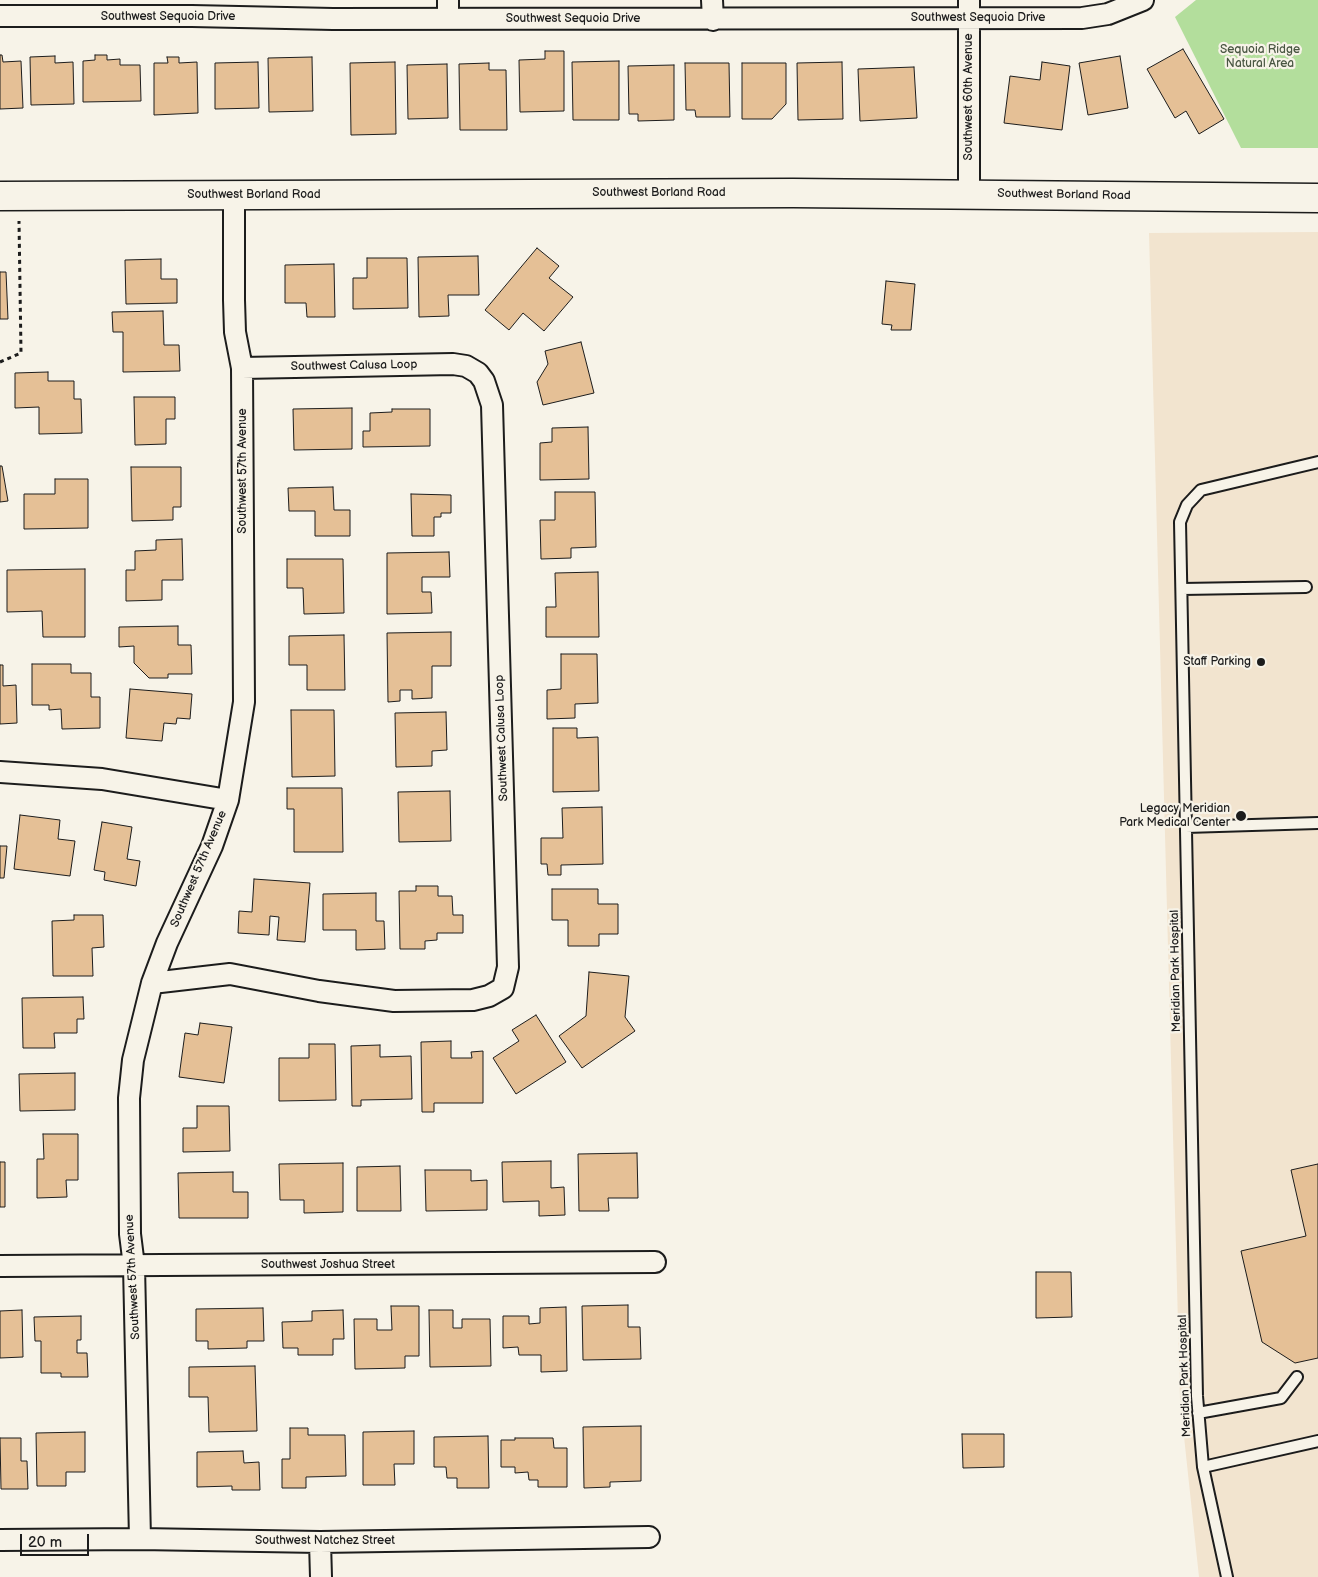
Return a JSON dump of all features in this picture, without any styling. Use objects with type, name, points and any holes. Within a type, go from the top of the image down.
[{"type":"main road","name":"Southwest Borland Road","points":[[9,196],[969,194],[1318,198]]},
{"type":"street","name":"Southwest Sequoia Drive","points":[[0,16],[192,8],[333,19],[448,9],[969,9],[1082,18],[1108,14],[1143,0]]},
{"type":"street","name":"Southwest 60th Avenue","points":[[969,9],[969,194]]},
{"type":"street","name":"Southwest 57th Avenue","points":[[140,1539],[134,1266],[130,1234],[129,1098],[132,1060],[152,983],[167,943],[212,846],[228,800],[236,767],[244,702],[242,368],[235,332],[234,195]]},
{"type":"street","name":"Southwest Calusa Loop","points":[[152,983],[230,974],[319,991],[394,1000],[473,1000],[489,996],[503,988],[508,967],[492,405],[484,381],[478,373],[466,366],[453,364],[242,368]]},
{"type":"street","points":[[0,772],[102,779],[228,800]]},
{"type":"street","name":"Southwest Joshua Street","points":[[0,1266],[655,1262]]},
{"type":"street","name":"Southwest Natchez Street","points":[[0,1540],[140,1539],[320,1542],[649,1537]]},
{"type":"street","points":[[320,1542],[321,1577]]},
{"type":"lane","name":"Meridian Park Hospital","points":[[1228,1577],[1204,1468],[1198,1413],[1180,522],[1182,513],[1193,497],[1201,490],[1214,485],[1318,462]]},
{"type":"lane","points":[[1182,589],[1306,588]]},
{"type":"lane","points":[[1186,827],[1318,823]]},
{"type":"lane","points":[[1198,1413],[1281,1398],[1297,1377]]},
{"type":"lane","points":[[1204,1468],[1318,1441]]},
{"type":"path","points":[[0,362],[20,353],[9,196]]},
{"type":"shaded area","name":"Legacy Meridian Park Medical Center","points":[[1318,232],[1318,1577],[1199,1577],[1180,1399],[1149,233]]},
{"type":"green space","name":"Sequoia Ridge Natural Area","points":[[1196,0],[1318,0],[1318,148],[1241,148],[1175,17]]},
{"type":"building","points":[[1183,49],[1224,119],[1199,134],[1186,111],[1175,118],[1147,69]]},
{"type":"building","points":[[545,51],[564,51],[564,111],[520,112],[519,60],[545,59]]},
{"type":"building","points":[[0,55],[2,55],[3,62],[21,61],[23,108],[0,109]]},
{"type":"building","points":[[95,55],[107,55],[107,60],[120,59],[120,65],[140,65],[141,101],[83,102],[83,61],[95,60]]},
{"type":"building","points":[[55,56],[55,63],[73,62],[74,104],[31,105],[30,57]]},
{"type":"building","points":[[1120,56],[1128,108],[1088,115],[1079,63]]},
{"type":"building","points":[[167,57],[179,57],[179,63],[197,62],[198,113],[154,115],[154,63],[168,63]]},
{"type":"building","points":[[312,57],[313,111],[269,112],[268,58]]},
{"type":"building","points":[[619,61],[619,120],[573,120],[572,62]]},
{"type":"building","points":[[258,62],[259,108],[215,109],[215,63]]},
{"type":"building","points":[[395,62],[396,134],[351,135],[350,63]]},
{"type":"building","points":[[842,62],[843,119],[798,120],[797,63]]},
{"type":"building","points":[[1042,62],[1070,66],[1062,130],[1004,123],[1010,76],[1040,80]]},
{"type":"building","points":[[489,63],[489,70],[506,70],[507,130],[460,130],[459,64]]},
{"type":"building","points":[[685,63],[729,63],[730,117],[696,117],[695,110],[686,110]]},
{"type":"building","points":[[742,63],[786,63],[786,104],[772,119],[742,119]]},
{"type":"building","points":[[447,64],[448,118],[408,119],[407,65]]},
{"type":"building","points":[[674,65],[674,120],[638,121],[638,114],[629,114],[628,66]]},
{"type":"building","points":[[914,67],[917,118],[860,121],[858,69]]},
{"type":"building","points":[[537,248],[559,266],[549,278],[573,297],[544,331],[523,313],[509,330],[485,310]]},
{"type":"building","points":[[478,256],[479,295],[448,295],[449,316],[419,317],[418,257]]},
{"type":"building","points":[[367,258],[407,258],[408,308],[353,309],[353,278],[367,278]]},
{"type":"building","points":[[161,259],[161,279],[177,279],[177,303],[126,304],[125,260]]},
{"type":"building","points":[[334,264],[335,317],[307,317],[306,303],[285,303],[285,265]]},
{"type":"building","points":[[0,272],[6,272],[8,319],[0,319]]},
{"type":"building","points":[[886,281],[915,284],[911,330],[891,330],[892,325],[882,324]]},
{"type":"building","points":[[163,311],[164,345],[179,345],[180,371],[123,372],[123,332],[113,332],[112,312]]},
{"type":"building","points":[[581,342],[594,393],[543,405],[537,382],[548,364],[545,351]]},
{"type":"building","points":[[48,372],[48,381],[74,381],[74,399],[81,399],[82,433],[39,434],[39,407],[15,408],[15,373]]},
{"type":"building","points":[[134,397],[175,397],[175,419],[166,419],[166,444],[135,445]]},
{"type":"building","points":[[352,408],[352,449],[294,450],[293,409]]},
{"type":"building","points":[[392,409],[430,409],[430,446],[363,447],[363,431],[370,431],[370,413],[392,412]]},
{"type":"building","points":[[588,427],[589,479],[540,480],[540,443],[552,442],[552,428]]},
{"type":"building","points":[[0,466],[2,466],[8,501],[0,502]]},
{"type":"building","points":[[131,467],[181,467],[181,507],[173,507],[173,520],[132,521]]},
{"type":"building","points":[[55,479],[88,479],[88,528],[24,529],[24,494],[55,494]]},
{"type":"building","points":[[333,487],[334,510],[350,510],[350,536],[315,536],[315,511],[289,511],[288,488]]},
{"type":"building","points":[[555,492],[595,492],[596,547],[571,548],[571,558],[541,559],[540,520],[555,520]]},
{"type":"building","points":[[411,494],[451,495],[451,513],[441,513],[441,517],[434,517],[434,536],[412,536]]},
{"type":"building","points":[[182,539],[183,580],[162,580],[162,600],[126,601],[126,570],[135,570],[135,551],[156,550],[156,540]]},
{"type":"building","points":[[449,552],[450,577],[422,577],[422,592],[431,592],[432,613],[387,614],[387,553]]},
{"type":"building","points":[[287,559],[343,559],[344,613],[304,614],[303,588],[287,588]]},
{"type":"building","points":[[85,569],[85,637],[43,637],[42,611],[7,612],[7,570]]},
{"type":"building","points":[[598,572],[599,637],[546,637],[546,607],[556,607],[555,573]]},
{"type":"building","points":[[178,626],[178,645],[191,645],[192,674],[168,674],[168,678],[149,678],[134,663],[134,646],[119,647],[119,627]]},
{"type":"building","points":[[451,632],[451,666],[432,666],[432,698],[412,699],[412,690],[400,690],[400,701],[388,702],[387,633]]},
{"type":"building","points":[[344,635],[345,690],[307,690],[307,665],[289,665],[289,636]]},
{"type":"building","points":[[561,654],[597,654],[598,703],[575,704],[575,718],[547,719],[547,690],[561,689]]},
{"type":"building","points":[[32,664],[71,664],[71,673],[91,673],[91,697],[100,697],[100,728],[62,729],[61,709],[49,710],[49,705],[32,705]]},
{"type":"building","points":[[0,665],[3,665],[3,686],[16,685],[17,723],[0,724]]},
{"type":"building","points":[[130,689],[192,694],[190,719],[177,718],[176,724],[164,723],[162,741],[126,738]]},
{"type":"building","points":[[291,710],[334,710],[335,776],[292,777]]},
{"type":"building","points":[[446,712],[447,750],[432,751],[432,766],[396,767],[395,713]]},
{"type":"building","points":[[553,728],[577,728],[577,738],[598,737],[599,791],[553,792]]},
{"type":"building","points":[[287,788],[342,788],[343,852],[294,852],[294,809],[287,809]]},
{"type":"building","points":[[450,791],[451,841],[399,842],[398,792]]},
{"type":"building","points":[[602,807],[603,864],[561,865],[561,875],[548,875],[547,864],[541,864],[541,838],[563,838],[562,808]]},
{"type":"building","points":[[20,815],[60,820],[58,839],[75,841],[70,876],[14,869]]},
{"type":"building","points":[[102,822],[132,827],[127,859],[140,861],[136,886],[104,880],[105,872],[94,870]]},
{"type":"building","points":[[0,846],[7,846],[4,878],[0,878]]},
{"type":"building","points":[[254,879],[310,883],[305,942],[277,940],[279,917],[270,916],[269,935],[238,933],[239,911],[252,912]]},
{"type":"building","points":[[416,886],[438,886],[438,896],[452,896],[453,915],[463,915],[463,933],[437,933],[437,940],[425,941],[425,949],[400,949],[399,891],[416,891]]},
{"type":"building","points":[[552,889],[598,889],[598,904],[618,904],[618,934],[599,934],[599,946],[568,946],[568,920],[552,920]]},
{"type":"building","points":[[376,893],[376,921],[384,921],[385,949],[356,950],[356,930],[323,930],[323,894]]},
{"type":"building","points":[[74,915],[103,915],[104,947],[92,948],[93,976],[53,976],[52,921],[74,920]]},
{"type":"building","points":[[589,972],[629,976],[625,1017],[635,1031],[582,1068],[559,1036],[586,1016]]},
{"type":"building","points":[[83,997],[84,1019],[77,1019],[77,1033],[54,1033],[55,1048],[23,1048],[22,998]]},
{"type":"building","points":[[536,1015],[566,1062],[516,1094],[493,1058],[519,1041],[512,1030]]},
{"type":"building","points":[[200,1023],[232,1027],[224,1083],[179,1077],[185,1033],[198,1035]]},
{"type":"building","points":[[451,1041],[451,1058],[472,1058],[471,1052],[483,1051],[483,1103],[434,1103],[434,1112],[422,1112],[421,1042]]},
{"type":"building","points":[[309,1044],[335,1044],[336,1100],[279,1101],[279,1058],[309,1058]]},
{"type":"building","points":[[380,1045],[380,1057],[411,1056],[412,1099],[361,1100],[361,1106],[352,1106],[351,1046]]},
{"type":"building","points":[[75,1073],[75,1110],[20,1111],[19,1074]]},
{"type":"building","points":[[197,1106],[229,1106],[230,1151],[183,1152],[183,1128],[197,1128]]},
{"type":"building","points":[[43,1134],[78,1134],[78,1180],[66,1180],[67,1197],[37,1198],[37,1159],[44,1159]]},
{"type":"building","points":[[637,1153],[638,1198],[608,1198],[609,1211],[579,1211],[578,1154]]},
{"type":"building","points":[[551,1161],[551,1188],[564,1187],[565,1215],[539,1216],[539,1201],[503,1202],[502,1162]]},
{"type":"building","points":[[0,1162],[5,1162],[5,1207],[0,1207]]},
{"type":"building","points":[[343,1163],[343,1212],[304,1213],[304,1200],[280,1200],[279,1164]]},
{"type":"building","points":[[1318,1164],[1318,1358],[1295,1363],[1262,1342],[1241,1251],[1306,1236],[1291,1170]]},
{"type":"building","points":[[400,1166],[401,1211],[357,1211],[357,1167]]},
{"type":"building","points":[[425,1170],[471,1170],[471,1181],[487,1180],[487,1210],[426,1211]]},
{"type":"building","points":[[233,1172],[233,1192],[248,1192],[248,1218],[179,1218],[178,1173]]},
{"type":"building","points":[[1036,1272],[1071,1272],[1072,1317],[1036,1318]]},
{"type":"building","points":[[628,1305],[628,1327],[640,1327],[641,1359],[583,1360],[582,1306]]},
{"type":"building","points":[[391,1306],[419,1306],[419,1356],[405,1356],[405,1368],[355,1369],[354,1319],[377,1319],[377,1330],[392,1330]]},
{"type":"building","points":[[566,1307],[567,1371],[541,1372],[541,1355],[519,1355],[518,1347],[503,1348],[503,1316],[529,1316],[529,1324],[540,1323],[540,1308]]},
{"type":"building","points":[[263,1308],[264,1341],[247,1341],[247,1348],[208,1349],[208,1341],[196,1341],[196,1309]]},
{"type":"building","points":[[22,1310],[23,1357],[0,1358],[0,1311]]},
{"type":"building","points":[[343,1310],[344,1339],[333,1339],[333,1355],[298,1355],[298,1348],[283,1348],[282,1322],[312,1321],[312,1311]]},
{"type":"building","points":[[429,1310],[453,1310],[453,1328],[462,1328],[462,1319],[490,1319],[491,1366],[430,1367]]},
{"type":"building","points":[[81,1316],[81,1340],[77,1340],[77,1353],[87,1353],[88,1377],[61,1377],[61,1373],[41,1373],[41,1341],[35,1341],[34,1317]]},
{"type":"building","points":[[255,1366],[257,1431],[209,1432],[208,1397],[189,1397],[189,1367]]},
{"type":"building","points":[[641,1426],[641,1481],[610,1482],[610,1487],[584,1488],[583,1427]]},
{"type":"building","points":[[290,1428],[308,1428],[308,1435],[345,1435],[346,1476],[306,1477],[306,1488],[282,1488],[282,1459],[290,1459]]},
{"type":"building","points":[[414,1431],[414,1464],[394,1464],[395,1485],[363,1485],[363,1432]]},
{"type":"building","points":[[85,1432],[85,1472],[66,1472],[66,1486],[37,1486],[36,1433]]},
{"type":"building","points":[[962,1434],[1004,1434],[1004,1467],[963,1468]]},
{"type":"building","points":[[488,1436],[489,1488],[457,1488],[457,1478],[447,1478],[446,1467],[434,1467],[434,1437]]},
{"type":"building","points":[[0,1438],[21,1438],[21,1461],[27,1461],[28,1489],[1,1489]]},
{"type":"building","points":[[515,1438],[553,1438],[554,1448],[567,1448],[567,1487],[538,1487],[538,1480],[529,1480],[528,1472],[515,1473],[515,1467],[501,1467],[501,1440],[515,1440]]},
{"type":"building","points":[[243,1451],[244,1463],[259,1462],[260,1490],[232,1490],[232,1486],[197,1487],[197,1452]]},
{"type":"place","name":"Staff Parking","points":[[1261,662]]},
{"type":"place","name":"Legacy Meridian Park Medical Center","points":[[1241,816]]}]
